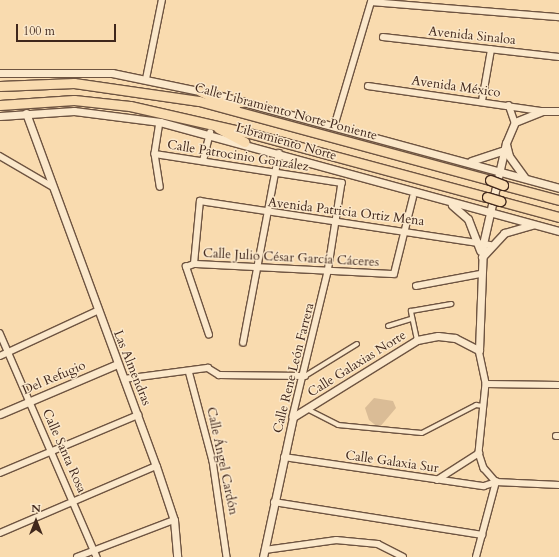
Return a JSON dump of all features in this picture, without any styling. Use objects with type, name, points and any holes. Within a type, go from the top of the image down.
[{"type":"highway","name":"Calle Libramiento Norte Poniente","points":[[0,86],[74,83],[199,101],[559,200]]},
{"type":"highway","points":[[200,91],[249,115]]},
{"type":"highway","points":[[0,105],[74,100],[130,106],[208,122],[559,217]]},
{"type":"highway","points":[[199,101],[242,102]]},
{"type":"highway","points":[[208,122],[244,142]]},
{"type":"highway","points":[[210,133],[249,133]]},
{"type":"street","points":[[146,78],[162,0]]},
{"type":"street","points":[[334,127],[371,2],[559,17]]},
{"type":"street","name":"Avenida Sinaloa","points":[[383,37],[559,57]]},
{"type":"street","points":[[482,101],[491,50]]},
{"type":"street","points":[[0,73],[112,73],[146,78],[242,102],[463,162],[500,170],[559,188]]},
{"type":"street","name":"Avenida México","points":[[368,86],[482,101],[542,111]]},
{"type":"street","points":[[476,557],[496,482],[484,468],[479,453],[486,384],[479,350],[481,259],[489,213],[505,146],[515,122],[509,106]]},
{"type":"street","name":"Libramiento Norte","points":[[0,116],[26,113],[74,111],[160,122],[244,142],[489,213],[559,231]]},
{"type":"street","points":[[515,122],[542,111],[559,111]]},
{"type":"street","name":"Las Almendras","points":[[26,113],[55,189],[97,311],[138,415],[156,466],[174,520],[177,557]]},
{"type":"street","points":[[160,122],[155,154],[160,187]]},
{"type":"street","points":[[203,161],[210,133]]},
{"type":"street","points":[[463,162],[479,160],[505,146]]},
{"type":"street","points":[[505,146],[513,162],[526,178]]},
{"type":"street","points":[[243,343],[279,152]]},
{"type":"street","name":"Calle Patrocinio González","points":[[155,154],[342,183]]},
{"type":"street","points":[[0,156],[55,189]]},
{"type":"street","name":"Calle Rene León Farrera","points":[[264,553],[293,417],[305,376],[328,272],[342,183]]},
{"type":"street","points":[[406,230],[413,197]]},
{"type":"street","name":"Avenida Patricia Ortiz Mena","points":[[194,264],[200,201],[267,214],[406,230],[484,244]]},
{"type":"street","points":[[448,201],[468,219],[484,244]]},
{"type":"street","points":[[484,244],[504,233],[536,225]]},
{"type":"street","name":"Calle Julio César García Cáceres","points":[[209,335],[186,267],[194,264],[258,269],[394,274],[406,230]]},
{"type":"street","points":[[416,286],[480,274]]},
{"type":"street","points":[[417,340],[411,318],[411,311],[451,304]]},
{"type":"street","points":[[0,356],[97,311]]},
{"type":"street","points":[[388,326],[411,318]]},
{"type":"street","name":"Calle Santa Rosa","points":[[0,333],[75,500],[97,557]]},
{"type":"street","name":"Calle Galaxias Norte","points":[[293,417],[417,340],[438,336],[455,338],[479,350]]},
{"type":"street","points":[[124,379],[208,368],[219,375],[305,376],[357,344]]},
{"type":"street","name":"Del Refugio","points":[[0,414],[117,364]]},
{"type":"street","name":"Calle Ángel Cardón","points":[[189,371],[213,461],[228,557]]},
{"type":"street","points":[[486,384],[559,385]]},
{"type":"street","points":[[307,409],[338,425],[422,432],[476,405],[483,406]]},
{"type":"street","points":[[0,473],[138,415]]},
{"type":"street","points":[[437,480],[479,453]]},
{"type":"street","name":"Calle Galaxia Sur","points":[[284,457],[484,486],[496,482],[559,484]]},
{"type":"street","points":[[0,533],[156,466]]},
{"type":"street","points":[[274,502],[482,535]]},
{"type":"street","points":[[77,557],[174,520]]},
{"type":"street","points":[[264,553],[336,540],[378,544],[403,557]]},
{"type":"shaded area","points":[[374,398],[393,401],[396,408],[379,428],[369,420],[365,408]]}]
